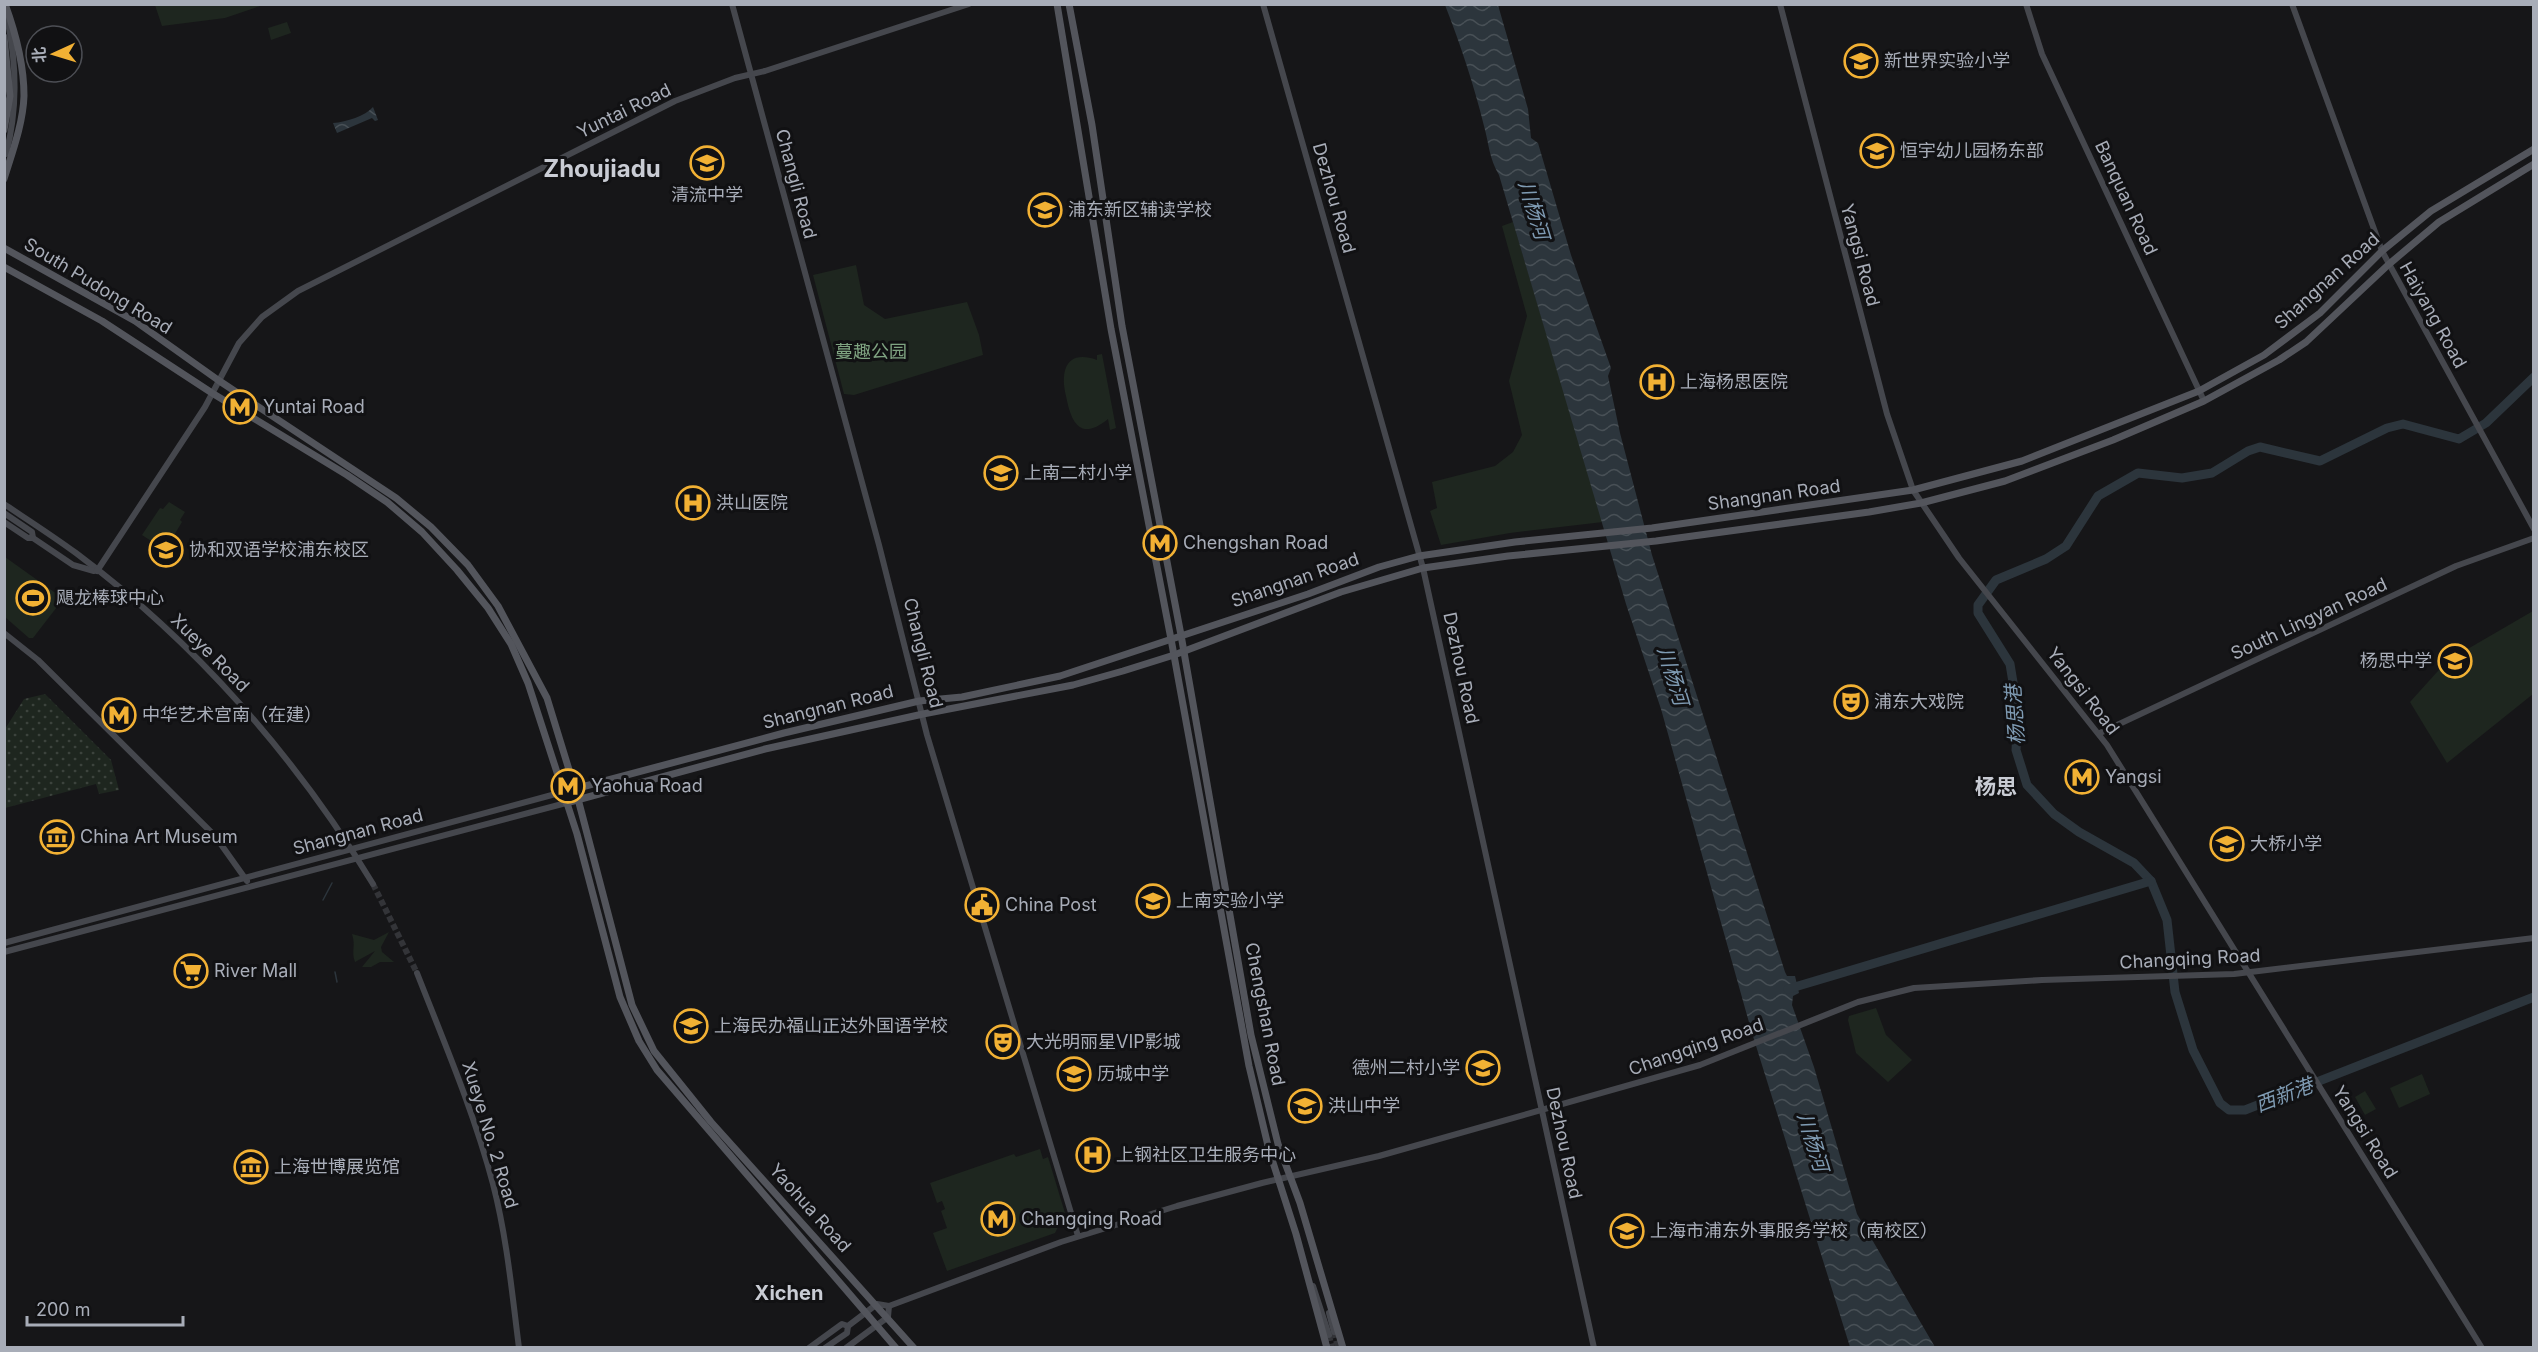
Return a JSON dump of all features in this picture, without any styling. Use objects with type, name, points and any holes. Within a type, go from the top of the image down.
[{"type":"main road","points":[[4,178],[16,140],[24,97],[18,40],[5,4]]},
{"type":"main road","name":"Chengshan Road","points":[[1057,4],[1111,329],[1174,655],[1249,1066],[1277,1179],[1287,1202],[1327,1347]]},
{"type":"main road","name":"Chengshan Road","points":[[1069,4],[1092,125],[1122,326],[1184,651],[1251,1035],[1272,1125],[1300,1203],[1343,1347]]},
{"type":"main road","points":[[4,37],[10,96],[4,130]]},
{"type":"main road","name":"Shangnan Road","points":[[563,792],[784,733],[919,701],[962,697],[1060,676],[1308,594],[1379,567],[1419,556],[1515,542],[1652,528],[1913,490],[2036,456],[2199,391],[2264,355],[2320,313],[2382,251],[2432,210],[2534,149]]},
{"type":"main road","name":"Shangnan Road","points":[[566,803],[765,749],[923,714],[1073,685],[1174,655],[1341,592],[1423,568],[1508,556],[1656,541],[1921,503],[2005,481],[2038,470],[2204,401],[2259,372],[2306,342],[2388,265],[2439,222],[2534,164]]},
{"type":"main road","name":"South Pudong Road","points":[[4,248],[135,321],[218,380],[396,498],[431,527],[468,565],[498,606],[535,672],[547,698],[573,788]]},
{"type":"main road","name":"South Pudong Road","points":[[4,267],[102,321],[212,393],[347,475],[387,502],[422,532],[488,608],[511,644],[528,683],[563,792]]},
{"type":"main road","name":"Yaohua Road","points":[[573,788],[578,799],[632,1005],[654,1051],[711,1122],[914,1347]]},
{"type":"main road","name":"Yaohua Road","points":[[563,792],[583,855],[620,997],[639,1041],[664,1079],[896,1347]]},
{"type":"street","points":[[5,4],[13,49],[16,96],[6,154]]},
{"type":"street","name":"Changli Road","points":[[732,4],[927,735],[1078,1236]]},
{"type":"street","name":"Yuntai Road","points":[[97,571],[205,408],[234,350],[250,329],[269,311],[298,291],[659,109],[705,89],[969,4]]},
{"type":"street","name":"Dezhou Road","points":[[1263,4],[1423,568],[1594,1347]]},
{"type":"street","name":"Yangsi Road","points":[[1780,4],[1887,414],[1913,490],[1976,581],[2100,733],[2482,1347]]},
{"type":"street","name":"Banquan Road","points":[[2026,4],[2042,54],[2204,401]]},
{"type":"street","name":"Haiyang Road","points":[[2292,4],[2388,265],[2534,529]]},
{"type":"street","name":"Xueye Road","points":[[4,504],[77,554],[172,635],[237,701],[292,766],[373,884]]},
{"type":"street","points":[[4,513],[32,532],[33,538]]},
{"type":"street","name":"Xueye Road","points":[[4,522],[73,565],[97,571]]},
{"type":"street","name":"South Lingyan Road","points":[[2100,733],[2456,566],[2534,537]]},
{"type":"street","points":[[4,633],[38,660],[215,836],[251,886]]},
{"type":"street","name":"Shangnan Road","points":[[4,943],[563,792]]},
{"type":"street","name":"Shangnan Road","points":[[4,952],[566,803]]},
{"type":"street","name":"Changqing Road","points":[[877,1304],[889,1306],[1078,1236],[1277,1179],[1379,1156],[1700,1065],[1858,1002],[1924,987],[2042,980],[2249,973],[2534,938]]},
{"type":"street","name":"Xueye No. 2 Road","points":[[417,973],[462,1089],[493,1184],[507,1252],[519,1347]]},
{"type":"street","points":[[1306,1268],[1331,1334],[1324,1282]]},
{"type":"street","points":[[825,1347],[847,1333],[848,1326],[877,1304]]},
{"type":"street","points":[[846,1347],[888,1317],[889,1306]]},
{"type":"street","points":[[809,1347],[842,1324],[848,1326]]},
{"type":"green space","points":[[155,4],[263,5],[225,18],[162,26]]},
{"type":"green space","points":[[287,22],[291,33],[271,40],[268,28]]},
{"type":"green space","points":[[1513,222],[1603,522],[1510,533],[1441,545],[1430,511],[1437,508],[1432,482],[1495,466],[1513,452],[1522,435],[1509,381],[1527,316],[1502,226]]},
{"type":"green space","name":"蔓趣公园","points":[[856,265],[864,305],[885,319],[967,302],[979,335],[983,355],[854,395],[844,394],[813,275]]},
{"type":"green space","points":[[1102,354],[1116,428],[1110,430],[1108,419],[1098,426],[1084,429],[1074,421],[1068,405],[1064,387],[1065,371],[1068,364],[1078,357],[1097,360],[1097,355]]},
{"type":"green space","points":[[169,502],[185,512],[180,520],[182,522],[165,550],[142,535],[160,508],[163,509]]},
{"type":"green space","name":"飓龙棒球中心","points":[[5,557],[61,597],[60,603],[33,638],[29,638],[5,617]]},
{"type":"green space","points":[[2533,611],[2533,694],[2447,763],[2410,702],[2447,661]]},
{"type":"green space","points":[[45,694],[111,760],[119,790],[99,794],[96,784],[5,808],[5,729],[24,699]]},
{"type":"green space","points":[[389,932],[381,947],[382,952],[394,962],[380,962],[371,967],[362,967],[375,951],[355,962],[352,934],[374,940]]},
{"type":"green space","points":[[1876,1008],[1886,1035],[1912,1060],[1888,1082],[1856,1053],[1848,1020],[1849,1016]]},
{"type":"green space","points":[[2422,1074],[2430,1094],[2399,1108],[2390,1088]]},
{"type":"green space","points":[[2365,1091],[2376,1109],[2365,1115],[2355,1097]]},
{"type":"green space","points":[[1040,1149],[1043,1159],[1048,1157],[1065,1213],[1055,1233],[947,1271],[933,1233],[947,1228],[941,1211],[945,1209],[942,1201],[937,1203],[930,1183],[1014,1154],[1016,1157]]},
{"type":"water","name":"川杨河","points":[[1445,5],[1498,5],[1528,109],[1531,138],[1538,143],[1571,255],[1611,368],[1608,376],[1620,433],[1652,555],[1785,972],[1787,976],[1795,976],[1799,993],[1793,996],[1792,1005],[1814,1067],[1857,1214],[1935,1347],[1850,1347],[1752,1033],[1661,709],[1626,604],[1499,175],[1491,157],[1471,80]]},
{"type":"water","points":[[373,107],[378,120],[375,121],[372,118],[337,133],[333,123],[355,118]]},
{"type":"waterway","name":"杨思港","points":[[2534,377],[2486,423],[2459,439],[2403,424],[2387,428],[2320,461],[2260,447],[2248,451],[2212,473],[2182,478],[2138,473],[2098,496],[2066,546],[2046,559],[1996,580],[1978,605],[1978,613],[2010,664],[2018,713],[2016,750],[2027,785],[2054,814],[2079,832],[2134,863],[2151,881],[2167,920],[2175,992],[2193,1050],[2220,1103],[2229,1110],[2245,1110],[2534,997]]},
{"type":"waterway","name":"杨思港","points":[[1788,989],[2151,881]]},
{"type":"waterway","points":[[323,900],[332,883]]},
{"type":"waterway","points":[[335,972],[337,982]]},
{"type":"tunnel","points":[[373,884],[417,973]]},
{"type":"tunnel","points":[[1334,1332],[1338,1348]]},
{"type":"tunnel","points":[[1329,1335],[1332,1348]]},
{"type":"place","name":"新世界实验小学","points":[[1861,61]]},
{"type":"place","name":"恒宇幼儿园杨东部","points":[[1877,151]]},
{"type":"place","name":"清流中学","points":[[707,163]]},
{"type":"place","name":"浦东新区辅读学校","points":[[1045,210]]},
{"type":"place","name":"上海杨思医院","points":[[1657,382]]},
{"type":"place","name":"Yuntai Road","points":[[240,407]]},
{"type":"place","name":"上南二村小学","points":[[1001,473]]},
{"type":"place","name":"洪山医院","points":[[693,503]]},
{"type":"place","name":"Chengshan Road","points":[[1160,543]]},
{"type":"place","name":"协和双语学校浦东校区","points":[[166,550]]},
{"type":"place","name":"飓龙棒球中心","points":[[33,598]]},
{"type":"place","name":"杨思中学","points":[[2455,661]]},
{"type":"place","name":"浦东大戏院","points":[[1851,702]]},
{"type":"place","name":"中华艺术宫南（在建）","points":[[119,715]]},
{"type":"place","name":"Yangsi","points":[[2082,777]]},
{"type":"place","name":"Yaohua Road","points":[[568,786]]},
{"type":"place","name":"China Art Museum","points":[[57,837]]},
{"type":"place","name":"大桥小学","points":[[2227,844]]},
{"type":"place","name":"上南实验小学","points":[[1153,901]]},
{"type":"place","name":"China Post","points":[[982,905]]},
{"type":"place","name":"River Mall","points":[[191,971]]},
{"type":"place","name":"上海民办福山正达外国语学校","points":[[691,1026]]},
{"type":"place","name":"大光明丽星VIP影城","points":[[1003,1042]]},
{"type":"place","name":"德州二村小学","points":[[1483,1068]]},
{"type":"place","name":"历城中学","points":[[1074,1074]]},
{"type":"place","name":"洪山中学","points":[[1305,1106]]},
{"type":"place","name":"上钢社区卫生服务中心","points":[[1093,1155]]},
{"type":"place","name":"上海世博展览馆","points":[[251,1167]]},
{"type":"place","name":"Changqing Road","points":[[998,1219]]},
{"type":"place","name":"上海市浦东外事服务学校（南校区）","points":[[1627,1231]]},
{"type":"district","name":"Zhoujiadu","points":[[602,169]]},
{"type":"district","name":"杨思","points":[[1996,787]]},
{"type":"district","name":"Xichen","points":[[789,1293]]},
{"type":"water label","name":"西新港","points":[[2284,1095]]}]
